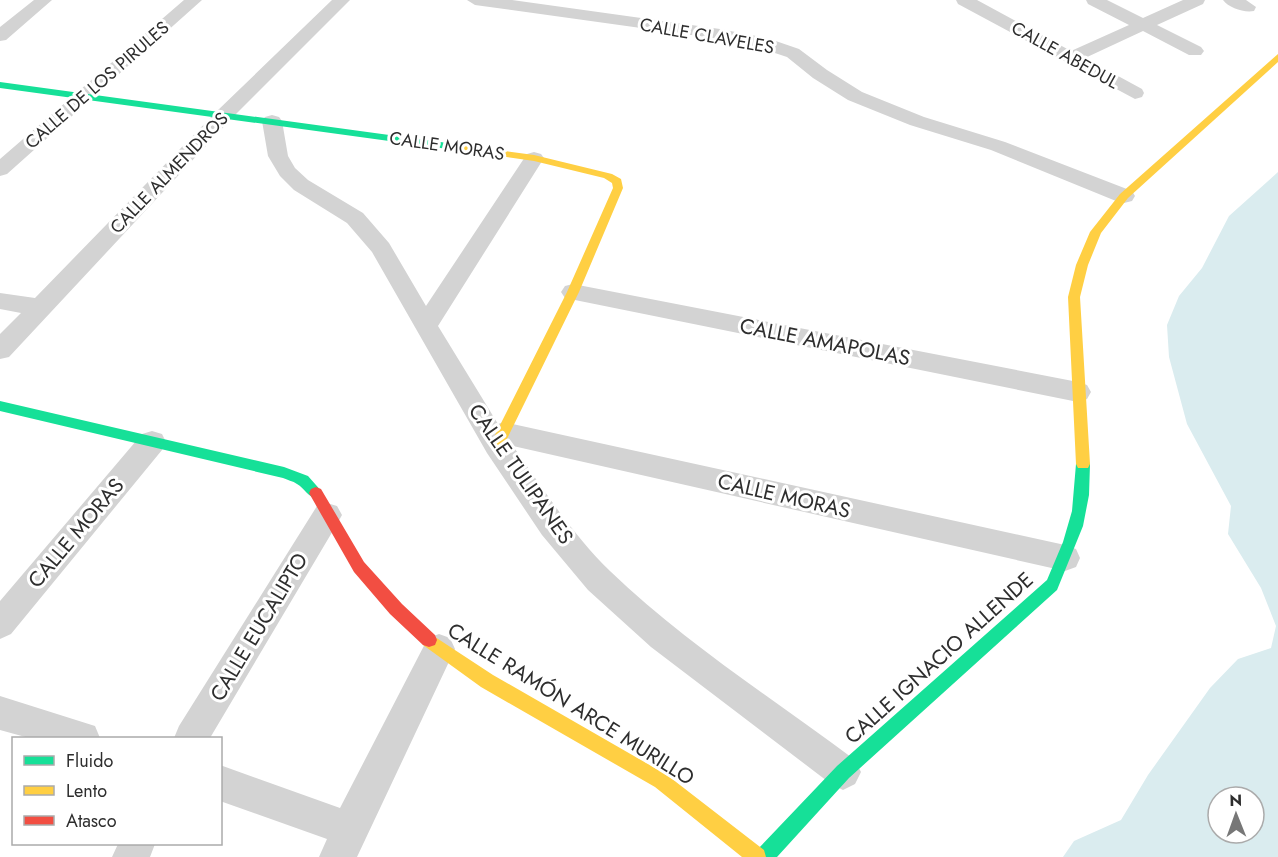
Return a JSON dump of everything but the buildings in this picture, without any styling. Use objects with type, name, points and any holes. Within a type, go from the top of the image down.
[{"type":"street","points":[[0,36],[44,0]]},
{"type":"street","name":"CALLE DE LOS PIRULES","points":[[0,170],[194,0]]},
{"type":"street","name":"CALLE ALMENDROS","points":[[0,350],[223,116],[342,0]]},
{"type":"street","name":"CALLE CLAVELES","points":[[475,0],[508,2],[761,42],[793,53],[820,74],[855,96],[917,121],[998,146],[1124,196]]},
{"type":"street","name":"CALLE ABEDUL","points":[[964,0],[1135,93]]},
{"type":"street","points":[[1094,0],[1195,51]]},
{"type":"street","points":[[1071,58],[1197,0]]},
{"type":"street","points":[[1231,0],[1248,8]]},
{"type":"street","name":"CALLE IGNACIO ALLENDE","points":[[764,857],[843,772],[1052,585],[1065,558],[1085,486],[1074,297],[1082,265],[1096,232],[1124,196],[1278,57]]},
{"type":"street","name":"CALLE MORAS","points":[[0,85],[534,158],[608,176],[617,181],[618,188],[573,292],[500,439],[1065,558]]},
{"type":"street","name":"CALLE TULIPANES","points":[[272,121],[278,156],[287,172],[301,185],[355,218],[381,248],[424,326],[500,439],[552,526],[599,580],[662,636],[843,772]]},
{"type":"street","points":[[424,326],[534,158]]},
{"type":"street","name":"CALLE AMAPOLAS","points":[[573,292],[1078,392]]},
{"type":"street","points":[[0,301],[40,307]]},
{"type":"street","name":"CALLE RAMÓN ARCE MURILLO","points":[[0,406],[284,473],[303,480],[315,492],[359,567],[396,609],[439,649],[487,681],[661,781],[757,857]]},
{"type":"street","name":"CALLE MORAS","points":[[0,624],[152,442]]},
{"type":"street","name":"CALLE EUCALIPTO","points":[[192,737],[327,515]]},
{"type":"street","points":[[222,784],[344,843],[439,649]]},
{"type":"street","points":[[0,713],[80,737]]},
{"type":"shaded area","points":[[1278,172],[1278,857],[1063,857],[1074,841],[1121,820],[1148,775],[1210,688],[1238,659],[1271,648],[1276,626],[1261,588],[1228,534],[1231,506],[1187,424],[1169,357],[1167,325],[1179,296],[1202,268],[1229,216]]},
{"type":"traffic: fast","points":[[0,85],[455,147]]},
{"type":"traffic: fast","points":[[0,406],[284,473],[303,480],[316,493]]},
{"type":"traffic: fast","points":[[764,857],[843,772],[1052,585],[1065,557],[1079,511],[1083,464]]},
{"type":"traffic: slow","points":[[1083,464],[1074,297],[1082,265],[1096,232],[1124,196],[1278,57]]},
{"type":"traffic: slow","points":[[455,147],[534,158],[608,176],[617,181],[618,188],[573,292],[497,445]]},
{"type":"traffic: slow","points":[[429,640],[487,681],[661,781],[757,857]]},
{"type":"traffic: jam","points":[[316,493],[359,567],[396,609],[429,640]]}]
